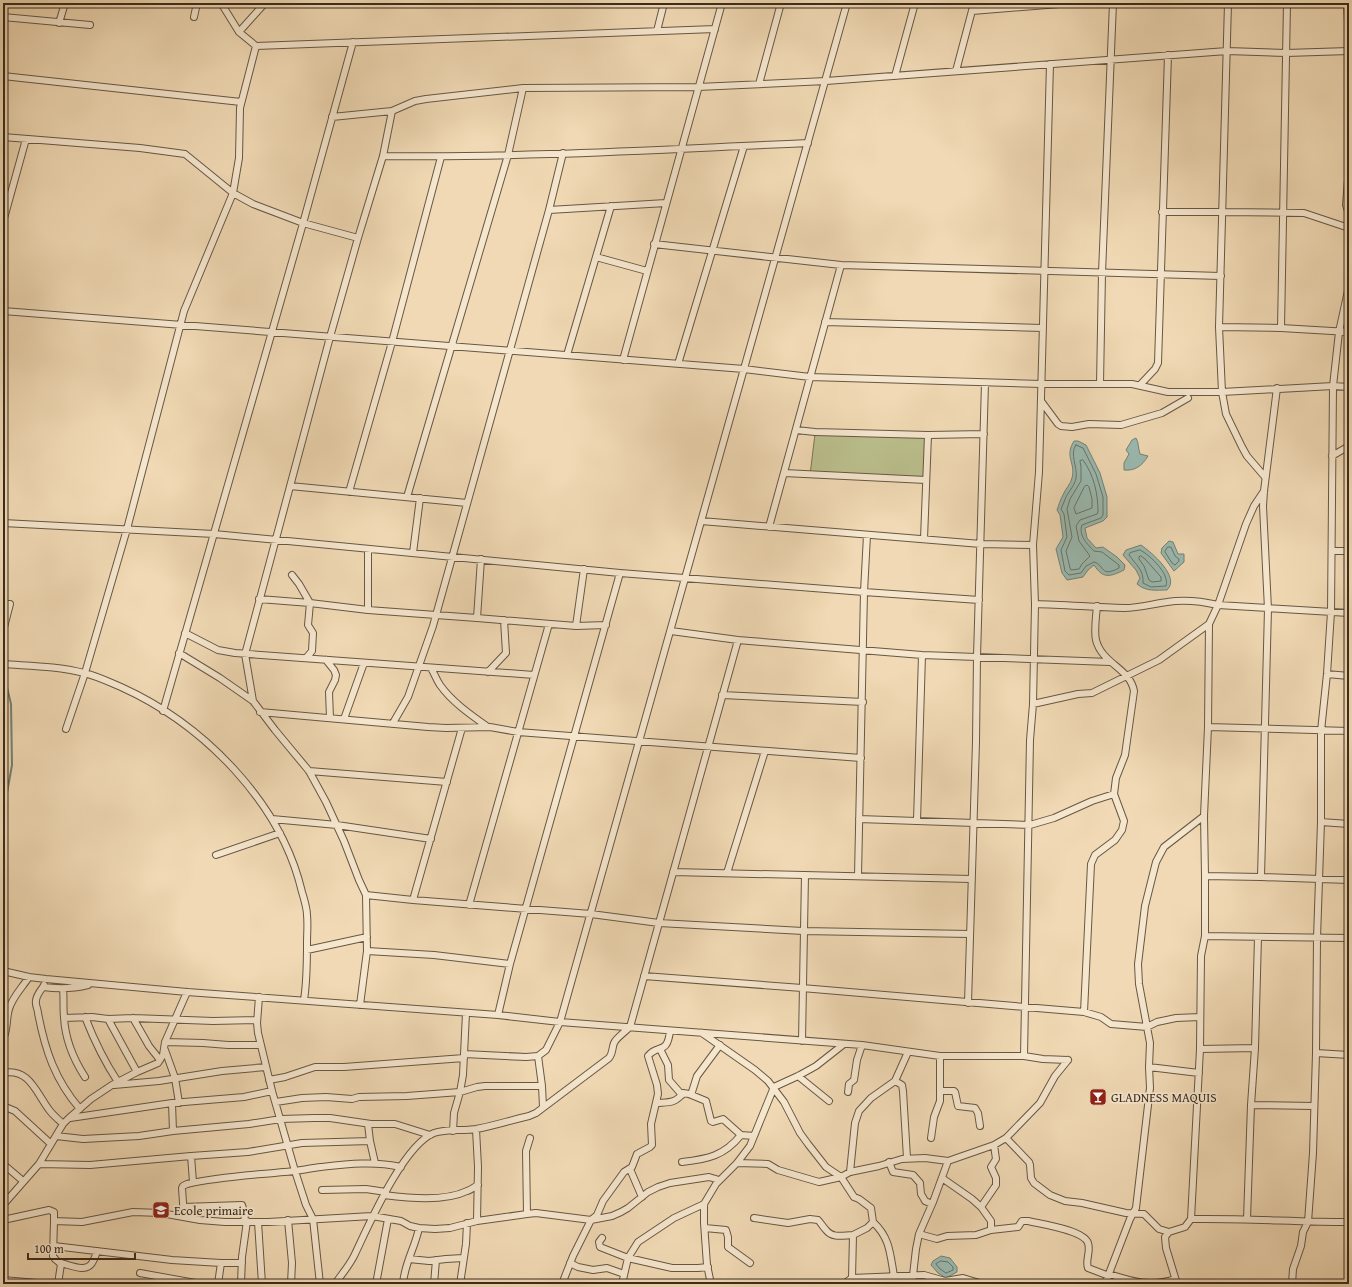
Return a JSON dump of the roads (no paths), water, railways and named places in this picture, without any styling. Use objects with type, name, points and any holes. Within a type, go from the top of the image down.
[{"type":"street","points":[[3,12],[6,3]]},
{"type":"street","points":[[59,23],[65,3]]},
{"type":"street","points":[[194,17],[197,3]]},
{"type":"street","points":[[221,3],[239,32],[256,46],[715,29]]},
{"type":"street","points":[[239,32],[265,3]]},
{"type":"street","points":[[657,31],[664,3]]},
{"type":"street","points":[[623,360],[722,3]]},
{"type":"street","points":[[759,84],[781,3]]},
{"type":"street","points":[[269,1080],[285,1077],[315,1067],[344,1067],[464,1056],[526,1057],[538,1056],[546,1050],[560,1022],[847,3]]},
{"type":"street","points":[[895,76],[915,3]]},
{"type":"street","points":[[956,71],[974,3]]},
{"type":"street","points":[[972,11],[1072,3]]},
{"type":"street","points":[[1100,384],[1102,273],[1112,60],[1113,3]]},
{"type":"street","points":[[1228,3],[1220,327],[1222,392],[1226,414],[1242,448],[1265,477]]},
{"type":"street","points":[[1281,328],[1287,3]]},
{"type":"street","points":[[1347,3],[1349,39]]},
{"type":"street","points":[[3,17],[90,25]]},
{"type":"street","points":[[163,710],[303,223],[353,42]]},
{"type":"street","points":[[66,729],[85,673],[127,528],[184,311],[233,193],[239,158],[240,108],[256,46]]},
{"type":"street","points":[[332,117],[392,111],[415,101],[523,88],[698,87],[826,81],[1227,51],[1286,53],[1349,51]]},
{"type":"street","points":[[1140,385],[1155,369],[1158,363],[1168,55]]},
{"type":"street","points":[[1024,1056],[1030,825],[1030,740],[1033,704],[1036,604],[1033,545],[1039,472],[1050,64]]},
{"type":"street","points":[[3,76],[241,102]]},
{"type":"street","points":[[407,497],[508,156],[523,88]]},
{"type":"street","points":[[253,701],[246,654],[259,599],[330,337],[383,156],[392,111]]},
{"type":"street","points":[[3,137],[140,148],[185,154],[233,193],[253,204],[303,223],[358,238]]},
{"type":"street","points":[[3,222],[26,139]]},
{"type":"street","points":[[383,156],[508,156],[808,143]]},
{"type":"street","points":[[678,364],[744,146]]},
{"type":"street","points":[[393,723],[408,697],[436,615],[549,210],[562,153]]},
{"type":"street","points":[[349,492],[392,342],[441,157]]},
{"type":"street","points":[[1349,167],[1346,205],[1349,214]]},
{"type":"street","points":[[549,210],[666,203]]},
{"type":"street","points":[[567,356],[611,206]]},
{"type":"street","points":[[1162,212],[1284,212],[1310,214],[1349,228]]},
{"type":"street","points":[[654,244],[840,265],[1221,276]]},
{"type":"street","points":[[596,257],[647,271]]},
{"type":"street","points":[[769,527],[840,265]]},
{"type":"street","points":[[1292,1284],[1293,1269],[1301,1246],[1303,1232],[1308,1222],[1312,1153],[1316,1053],[1317,938],[1320,879],[1321,731],[1327,674],[1331,612],[1332,386],[1339,332],[1349,286]]},
{"type":"street","points":[[3,311],[744,369],[810,376],[985,383],[1140,385],[1168,392],[1222,392],[1277,388],[1349,386]]},
{"type":"street","points":[[825,322],[1043,328]]},
{"type":"street","points":[[1220,327],[1281,328],[1349,332]]},
{"type":"street","points":[[968,1003],[985,383]]},
{"type":"street","points":[[1261,877],[1268,609],[1263,506],[1265,477],[1277,388]]},
{"type":"street","points":[[1041,401],[1058,424],[1061,426],[1072,427],[1089,424],[1121,425],[1162,413],[1188,398]]},
{"type":"street","points":[[796,430],[815,432],[928,435],[984,434]]},
{"type":"street","points":[[924,539],[928,435]]},
{"type":"street","points":[[1332,456],[1349,446]]},
{"type":"street","points":[[784,473],[926,480]]},
{"type":"street","points":[[290,486],[467,503]]},
{"type":"street","points":[[919,1234],[937,1239],[947,1236],[976,1235],[991,1230],[1018,1227],[1025,1220],[1077,1233],[1084,1237],[1089,1244],[1090,1249],[1087,1264],[1088,1268],[1109,1275],[1148,1284],[1176,1281],[1166,1248],[1165,1237],[1169,1232],[1185,1227],[1191,1220],[1200,1049],[1201,956],[1205,936],[1206,876],[1204,816],[1208,727],[1209,624],[1218,605],[1246,524],[1254,506],[1264,491]]},
{"type":"street","points":[[413,552],[420,498]]},
{"type":"street","points":[[701,521],[981,544],[1033,545]]},
{"type":"street","points":[[3,523],[34,526],[127,528],[214,534],[368,550],[413,552],[620,573],[979,600]]},
{"type":"street","points":[[858,876],[863,702],[864,592],[867,534]]},
{"type":"street","points":[[368,550],[368,610]]},
{"type":"street","points":[[1332,551],[1349,551]]},
{"type":"street","points":[[477,618],[481,559]]},
{"type":"street","points":[[576,626],[584,569]]},
{"type":"street","points":[[498,1015],[525,909],[620,573]]},
{"type":"street","points":[[292,574],[310,604],[308,625],[313,633],[312,651],[306,658]]},
{"type":"street","points":[[259,599],[368,610],[576,626],[606,626]]},
{"type":"street","points":[[1036,604],[1124,608],[1186,600],[1218,605],[1268,609],[1349,613]]},
{"type":"street","points":[[3,604],[10,604],[3,632]]},
{"type":"street","points":[[1084,1012],[1091,864],[1095,855],[1115,840],[1122,830],[1124,821],[1114,794],[1116,778],[1126,755],[1134,691],[1133,685],[1128,676],[1110,662],[1100,650],[1096,640],[1096,606]]},
{"type":"street","points":[[488,672],[506,653],[504,620]]},
{"type":"street","points":[[470,905],[549,624]]},
{"type":"street","points":[[1033,704],[1078,694],[1092,693],[1159,660],[1209,624]]},
{"type":"street","points":[[671,631],[738,640],[922,655],[1110,662]]},
{"type":"street","points":[[185,633],[218,650],[246,654],[534,675]]},
{"type":"street","points":[[335,1284],[354,1257],[372,1216],[401,1167],[415,1148],[430,1135],[438,1132],[476,1129],[536,1113],[609,1058],[612,1054],[615,1041],[630,1027],[738,640]]},
{"type":"street","points":[[179,653],[220,678],[253,701],[260,712],[309,771],[337,826],[366,895],[367,952],[360,1005]]},
{"type":"street","points":[[917,821],[922,655]]},
{"type":"street","points":[[326,660],[336,675],[329,692],[330,718]]},
{"type":"street","points":[[344,719],[364,663]]},
{"type":"street","points":[[3,664],[56,667],[85,673],[139,696],[163,710],[217,752],[242,778],[272,819],[280,833],[298,875],[308,915],[304,1000]]},
{"type":"street","points":[[430,668],[449,695],[470,714],[488,727]]},
{"type":"street","points":[[1327,674],[1349,676]]},
{"type":"street","points":[[722,695],[863,702]]},
{"type":"street","points":[[260,712],[428,727],[488,727],[518,732],[861,758]]},
{"type":"street","points":[[1208,727],[1349,731]]},
{"type":"street","points":[[413,900],[462,728]]},
{"type":"street","points":[[727,873],[765,751]]},
{"type":"street","points":[[309,771],[447,782]]},
{"type":"street","points":[[859,819],[1030,825],[1054,818],[1114,794]]},
{"type":"street","points":[[1105,1284],[1130,1218],[1134,1214],[1136,1208],[1150,1088],[1148,1067],[1150,1043],[1139,984],[1138,964],[1145,906],[1156,862],[1164,847],[1204,816]]},
{"type":"street","points":[[272,819],[337,826],[430,839]]},
{"type":"street","points":[[1321,822],[1349,824]]},
{"type":"street","points":[[216,855],[280,833]]},
{"type":"street","points":[[673,872],[972,879]]},
{"type":"street","points":[[802,1041],[805,875]]},
{"type":"street","points":[[1206,876],[1349,880]]},
{"type":"street","points":[[366,895],[470,905],[591,914],[659,923],[803,931],[970,934]]},
{"type":"street","points":[[1205,936],[1349,938]]},
{"type":"street","points":[[307,950],[367,937]]},
{"type":"street","points":[[1247,1219],[1251,1105],[1255,1048],[1258,937]]},
{"type":"street","points":[[367,952],[434,956],[510,964]]},
{"type":"street","points":[[3,971],[46,979],[187,992],[498,1015],[560,1022],[862,1045],[940,1056],[1024,1056],[1043,1059],[1068,1060],[1055,1076],[1040,1103],[1006,1138],[994,1145],[948,1161],[930,1158],[907,1158],[889,1162],[880,1166],[850,1172],[841,1177],[824,1182],[816,1182],[778,1170],[768,1164],[737,1163]]},
{"type":"street","points":[[644,976],[1084,1012],[1101,1017],[1111,1024],[1147,1027],[1157,1022],[1176,1018],[1200,1017]]},
{"type":"street","points":[[3,1039],[6,1032],[9,1009],[12,1000],[29,977]]},
{"type":"street","points":[[46,979],[36,998],[36,1004],[48,1054],[62,1084],[80,1109]]},
{"type":"street","points":[[43,987],[63,989],[77,988],[95,983]]},
{"type":"street","points":[[63,989],[64,1018],[69,1044],[85,1077]]},
{"type":"street","points":[[3,1205],[39,1164],[63,1124],[69,1118],[91,1099],[112,1085],[158,1063],[165,1050],[166,1042],[187,992]]},
{"type":"street","points":[[259,997],[257,1020],[260,1045],[295,1171],[306,1205],[313,1219],[320,1284]]},
{"type":"street","points":[[453,1131],[454,1113],[464,1075],[466,1013]]},
{"type":"street","points":[[64,1018],[85,1017],[213,1021],[257,1020]]},
{"type":"street","points":[[85,1017],[104,1061],[118,1082]]},
{"type":"street","points":[[108,1018],[137,1072]]},
{"type":"street","points":[[133,1018],[149,1046],[160,1060]]},
{"type":"street","points":[[562,1284],[570,1263],[591,1220],[597,1215],[604,1198],[624,1172],[632,1167],[636,1154],[652,1145],[651,1124],[658,1094],[657,1085],[648,1056],[651,1053],[665,1047],[669,1042],[670,1031]]},
{"type":"street","points":[[700,1033],[720,1045],[762,1075],[784,1102],[800,1133],[826,1167],[841,1177],[854,1197],[860,1199],[871,1208],[873,1222],[885,1236],[891,1252],[894,1276]]},
{"type":"street","points":[[166,1042],[203,1042],[228,1046],[260,1045]]},
{"type":"street","points":[[711,1284],[708,1267],[704,1204],[711,1190],[737,1163],[750,1146],[774,1088],[816,1066],[844,1044]]},
{"type":"street","points":[[691,1095],[697,1076],[720,1045]]},
{"type":"street","points":[[848,1092],[849,1084],[854,1080],[857,1060],[862,1045]]},
{"type":"street","points":[[1200,1049],[1255,1048]]},
{"type":"street","points":[[660,1049],[668,1065],[668,1080],[682,1095]]},
{"type":"street","points":[[165,1050],[175,1078],[176,1103],[173,1130]]},
{"type":"street","points":[[850,1172],[855,1123],[859,1111],[870,1098],[895,1081],[908,1052]]},
{"type":"street","points":[[1316,1053],[1349,1055]]},
{"type":"street","points":[[538,1056],[543,1107]]},
{"type":"street","points":[[931,1138],[934,1117],[940,1101],[940,1056]]},
{"type":"street","points":[[1148,1067],[1199,1073]]},
{"type":"street","points":[[112,1085],[159,1081],[222,1071],[266,1068]]},
{"type":"street","points":[[3,1073],[12,1073],[28,1078],[50,1112],[63,1124]]},
{"type":"street","points":[[798,1076],[829,1101]]},
{"type":"street","points":[[895,1081],[902,1085],[907,1158]]},
{"type":"street","points":[[276,1102],[302,1098],[326,1097],[352,1099],[358,1097],[407,1096],[460,1092],[477,1087],[542,1086]]},
{"type":"street","points":[[69,1118],[176,1103],[244,1097],[272,1090]]},
{"type":"street","points":[[941,1091],[954,1091],[958,1106],[975,1108],[978,1113],[980,1126]]},
{"type":"street","points":[[656,1103],[678,1100],[684,1093],[691,1095],[706,1101],[711,1121],[713,1122],[723,1119],[741,1135],[754,1136]]},
{"type":"street","points":[[1251,1105],[1314,1106]]},
{"type":"street","points":[[3,1106],[15,1111],[51,1144]]},
{"type":"street","points":[[56,1136],[73,1139],[139,1136],[173,1130],[249,1124],[281,1119],[330,1118],[368,1124],[395,1124],[430,1135]]},
{"type":"street","points":[[368,1124],[375,1163]]},
{"type":"street","points":[[476,1129],[478,1185],[477,1221]]},
{"type":"street","points":[[682,1162],[715,1156],[732,1146],[741,1135]]},
{"type":"street","points":[[527,1214],[526,1151],[530,1138]]},
{"type":"street","points":[[1006,1138],[1029,1162],[1031,1178],[1034,1183],[1050,1195],[1066,1201],[1126,1213],[1144,1214],[1159,1229],[1169,1232]]},
{"type":"street","points":[[39,1164],[90,1165],[248,1152],[288,1145],[318,1142],[370,1141]]},
{"type":"street","points":[[981,1207],[996,1185],[996,1178],[991,1167],[996,1159],[994,1145]]},
{"type":"street","points":[[191,1156],[194,1182]]},
{"type":"street","points":[[912,1284],[912,1275],[919,1234],[948,1161]]},
{"type":"street","points":[[889,1162],[893,1172],[911,1174],[919,1180],[925,1201],[932,1204]]},
{"type":"street","points":[[184,1217],[182,1188],[194,1182],[321,1167],[375,1163],[401,1167]]},
{"type":"street","points":[[3,1164],[23,1181]]},
{"type":"street","points":[[630,1169],[642,1196]]},
{"type":"street","points":[[54,1221],[82,1222],[133,1212],[161,1213],[200,1220],[225,1222],[258,1222],[372,1216],[401,1222],[419,1228],[435,1229],[450,1228],[477,1221],[527,1214],[591,1220],[612,1216],[621,1212],[642,1196],[658,1187],[670,1183],[709,1177],[719,1180]]},
{"type":"street","points":[[942,1178],[981,1207],[991,1221],[991,1230]]},
{"type":"street","points":[[322,1190],[366,1189],[385,1194],[427,1198],[444,1197],[467,1191],[478,1185]]},
{"type":"street","points":[[622,1284],[628,1258],[638,1242],[660,1226],[704,1204]]},
{"type":"street","points":[[183,1207],[242,1205],[245,1215],[245,1222],[241,1284]]},
{"type":"street","points":[[3,1220],[49,1210],[54,1212],[54,1257],[61,1263],[82,1268],[86,1267],[92,1263],[97,1251]]},
{"type":"street","points":[[754,1218],[782,1222],[810,1219],[818,1220],[827,1232],[834,1236],[853,1235],[867,1228],[873,1222]]},
{"type":"street","points":[[376,1284],[388,1219]]},
{"type":"street","points":[[1191,1220],[1247,1219],[1308,1222],[1349,1222]]},
{"type":"street","points":[[288,1220],[292,1263],[291,1284]]},
{"type":"street","points":[[258,1222],[262,1284]]},
{"type":"street","points":[[460,1284],[466,1244],[467,1224]]},
{"type":"street","points":[[403,1284],[419,1228]]},
{"type":"street","points":[[705,1228],[726,1230],[728,1247],[750,1263]]},
{"type":"street","points":[[852,1278],[853,1235]]},
{"type":"street","points":[[602,1238],[599,1242],[600,1246],[628,1258],[672,1268],[708,1267]]},
{"type":"street","points":[[54,1246],[172,1260],[221,1264],[242,1263]]},
{"type":"street","points":[[409,1259],[436,1260],[463,1258]]},
{"type":"street","points":[[434,1284],[436,1260]]},
{"type":"street","points":[[58,1284],[61,1263]]},
{"type":"street","points":[[570,1263],[578,1267],[593,1270],[611,1269],[624,1274]]},
{"type":"street","points":[[218,1284],[221,1264]]},
{"type":"street","points":[[140,1273],[201,1284]]},
{"type":"street","points":[[844,1284],[852,1278],[929,1275],[945,1281],[963,1278],[983,1284]]},
{"type":"street","points":[[3,1280],[49,1284]]},
{"type":"water","points":[[1136,438],[1140,454],[1148,456],[1138,467],[1132,470],[1124,470],[1124,463],[1129,454],[1126,450],[1132,440]]},
{"type":"water","points":[[1074,441],[1078,441],[1086,445],[1100,473],[1107,497],[1107,517],[1103,521],[1085,528],[1087,538],[1096,548],[1103,547],[1125,565],[1124,570],[1111,575],[1104,575],[1097,570],[1094,565],[1083,577],[1067,580],[1062,573],[1056,549],[1063,537],[1060,515],[1057,510],[1072,478],[1073,468],[1070,451]]},
{"type":"water","points":[[1169,541],[1173,542],[1178,554],[1184,554],[1184,562],[1174,571],[1161,553],[1162,548]]},
{"type":"water","points":[[1141,545],[1163,565],[1168,572],[1170,585],[1167,590],[1148,589],[1140,587],[1137,584],[1140,578],[1136,570],[1123,555],[1126,550]]},
{"type":"water","points":[[941,1256],[950,1258],[957,1267],[957,1272],[946,1278],[938,1273],[931,1265],[933,1261]]},
{"type":"waterway","points":[[3,815],[12,765],[11,704],[5,679]]},
{"type":"place","name":"GLADNESS MAQUIS","points":[[1098,1097]]},
{"type":"place","name":"Ecole primaire","points":[[161,1210]]}]
